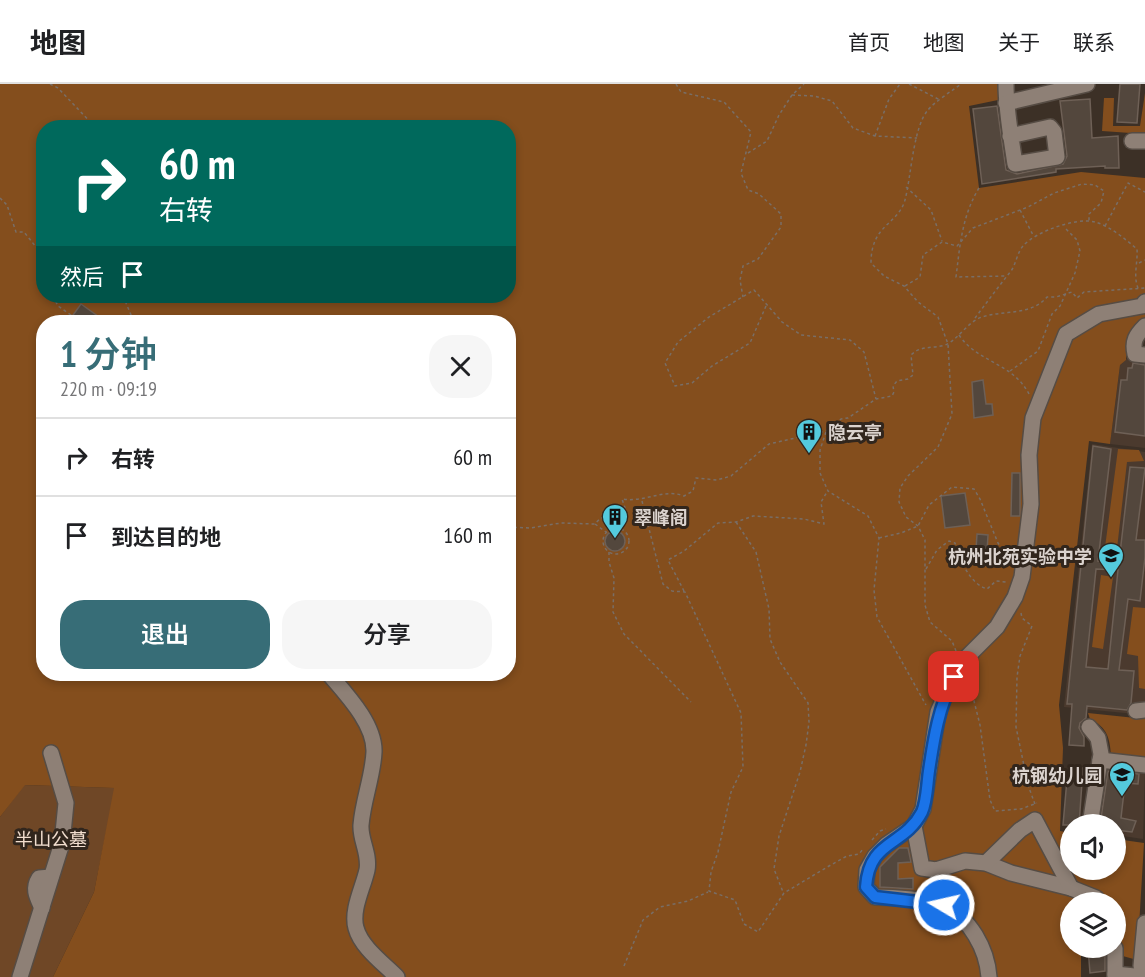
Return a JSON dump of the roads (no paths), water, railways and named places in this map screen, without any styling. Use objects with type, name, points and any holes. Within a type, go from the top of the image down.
[{"type":"street","points":[[1006,84],[1010,136]]},
{"type":"street","points":[[1006,103],[1048,89],[1087,84]]},
{"type":"street","points":[[989,977],[980,939],[963,920],[944,905],[875,897],[866,887],[867,870],[875,856],[886,845],[914,826],[923,809],[938,712],[961,663],[997,627],[1015,597],[1022,577],[1031,504],[1029,455],[1036,412],[1066,334],[1098,314],[1142,306],[1141,295]]},
{"type":"street","points":[[1145,326],[1132,344],[1135,354],[1145,355]]},
{"type":"street","points":[[334,681],[363,718],[371,735],[374,751],[361,826],[368,854],[368,867],[355,918],[356,930],[365,944],[397,977]]},
{"type":"street","points":[[1089,727],[1098,738],[1100,760],[1092,814]]},
{"type":"street","points":[[20,977],[62,843],[66,802],[51,753]]},
{"type":"street","points":[[1100,760],[1145,765]]},
{"type":"street","points":[[987,863],[1020,830],[1035,820],[1071,888]]},
{"type":"street","points":[[914,826],[922,868],[936,870],[965,861],[987,863],[1011,873],[1081,892]]},
{"type":"street","points":[[1145,923],[1141,966],[1145,972]]},
{"type":"street","points":[[1115,958],[1115,975],[1144,977]]},
{"type":"place","name":"隐云亭","points":[[809,455]]},
{"type":"place","name":"翠峰阁","points":[[615,540]]},
{"type":"place","name":"杭州北苑实验中学","points":[[1111,579]]},
{"type":"place","name":"杭钢幼儿园","points":[[1122,798]]},
{"type":"park label","name":"半山公墓","points":[[51,839]]}]
